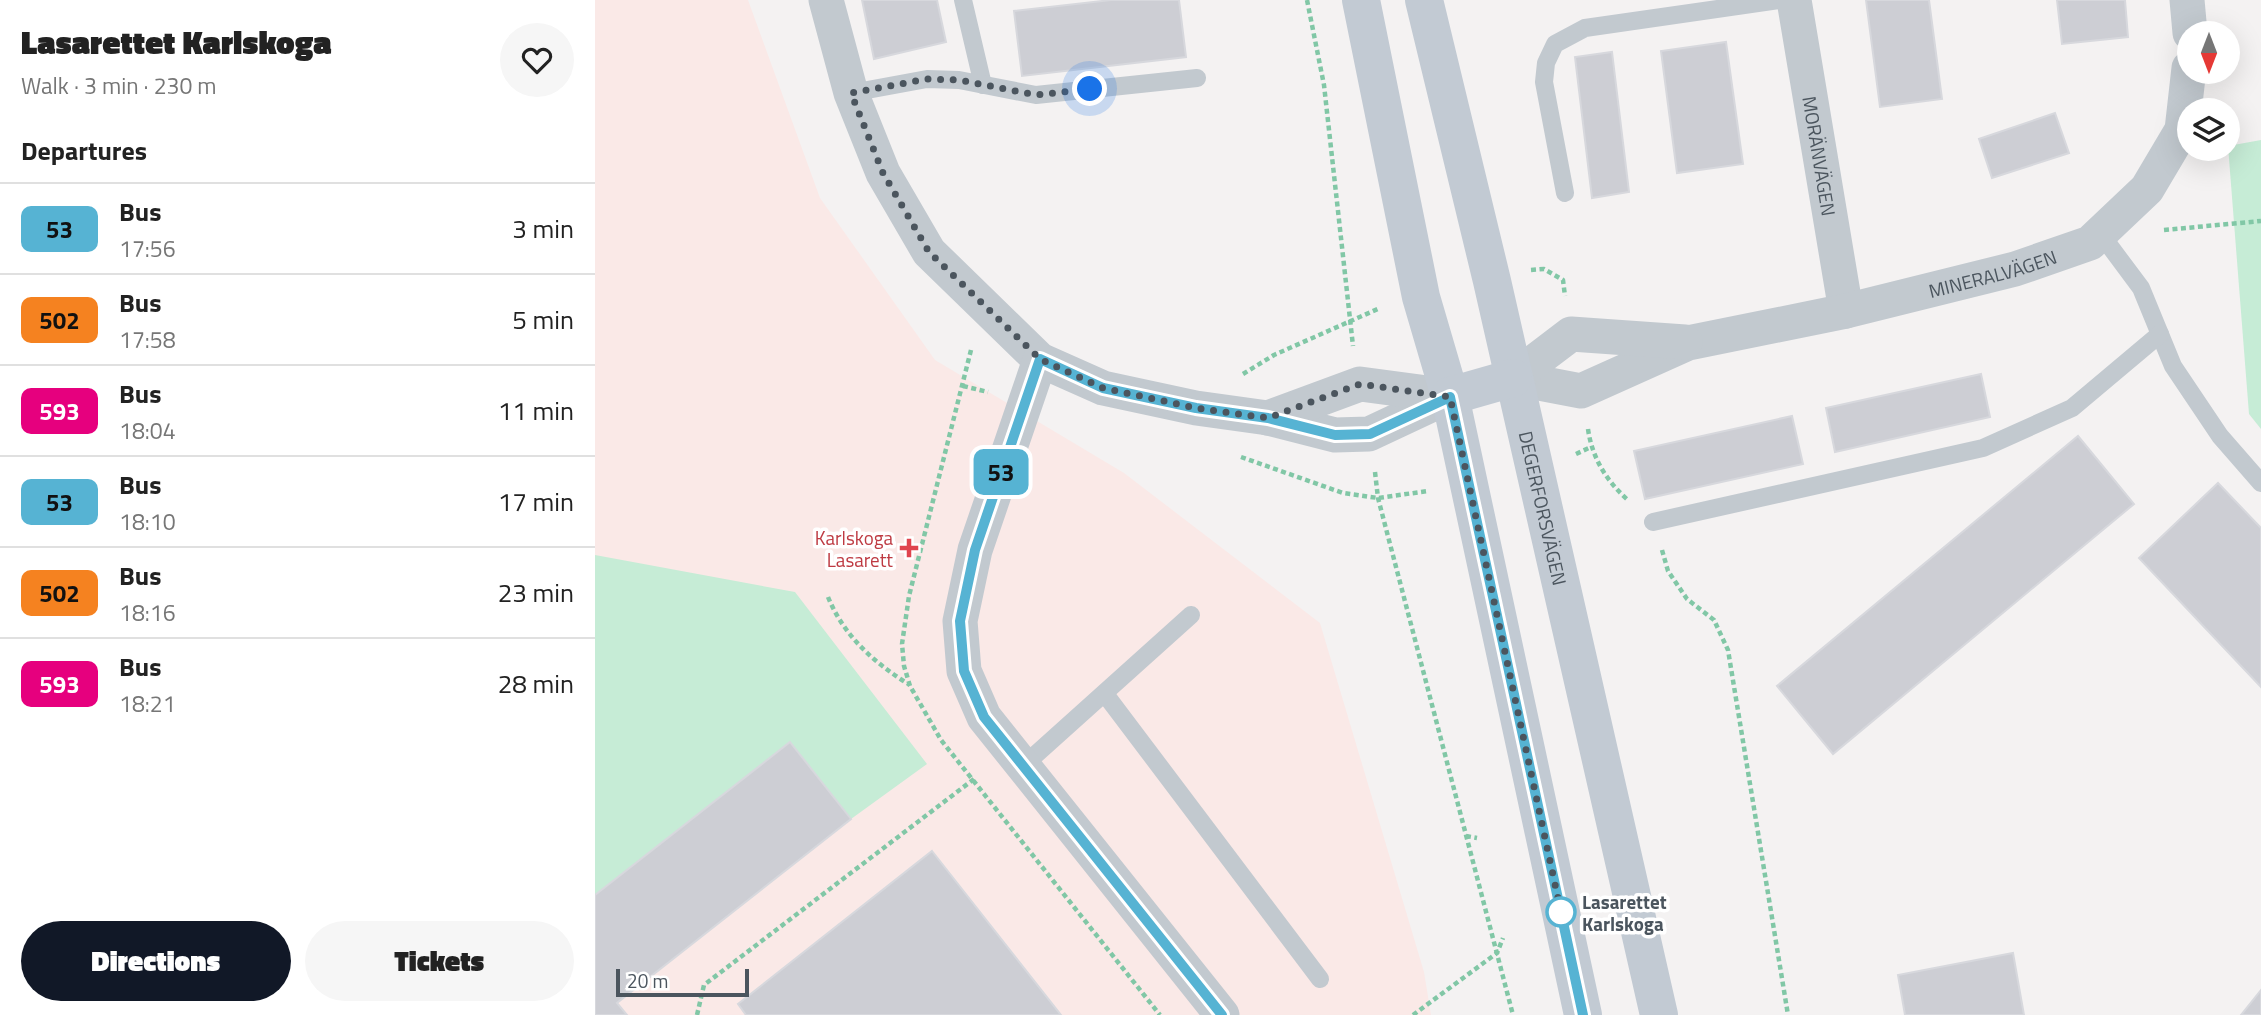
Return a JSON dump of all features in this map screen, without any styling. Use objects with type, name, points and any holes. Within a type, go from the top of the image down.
[{"type":"main road","points":[[1361,0],[1420,297],[1450,397],[1583,1015]]},
{"type":"main road","name":"DEGERFORSVÄGEN","points":[[1424,0],[1659,1015]]},
{"type":"main road","points":[[1450,397],[1513,378]]},
{"type":"street","points":[[826,0],[851,93],[883,173],[929,252],[1040,359],[1103,388],[1196,408],[1268,418],[1335,435],[1370,434],[1450,397]]},
{"type":"street","name":"MORÄNVÄGEN","points":[[1794,0],[1846,311]]},
{"type":"street","points":[[2187,0],[2189,21]]},
{"type":"street","name":"MINERALVÄGEN","points":[[1513,378],[1581,391],[1688,342],[1846,311],[2015,269],[2090,243],[2147,189],[2182,130],[2187,84]]},
{"type":"street","name":"MINERALVÄGEN","points":[[1513,378],[1571,334],[1688,342]]},
{"type":"street","points":[[1040,359],[975,550],[960,621],[964,671],[984,717],[1222,1015]]},
{"type":"street","points":[[1268,418],[1360,384],[1450,397]]},
{"type":"lane","points":[[963,0],[982,85]]},
{"type":"lane","points":[[1565,193],[1545,82],[1546,63],[1555,44],[1585,28],[1780,0]]},
{"type":"lane","points":[[851,93],[927,79],[1036,95],[1197,78]]},
{"type":"lane","points":[[2103,231],[2141,288],[2173,366],[2220,436],[2261,483]]},
{"type":"lane","points":[[1653,522],[1983,448],[2072,408],[2160,334]]},
{"type":"lane","points":[[1017,758],[1105,694],[1191,615]]},
{"type":"lane","points":[[1105,694],[1320,979]]},
{"type":"path","points":[[1307,0],[1324,85],[1349,321]]},
{"type":"path","points":[[2103,231],[2148,232],[2261,221]]},
{"type":"path","points":[[1525,271],[1544,269],[1563,280]]},
{"type":"path","points":[[1196,408],[1255,365],[1389,304]]},
{"type":"path","points":[[928,517],[984,306]]},
{"type":"path","points":[[1591,447],[1612,487],[1653,522],[1668,571],[1686,599],[1714,621],[1728,650],[1788,1015]]},
{"type":"path","points":[[1468,481],[1378,498],[1513,1015]]},
{"type":"path","points":[[828,597],[837,620],[867,653],[882,668],[910,685]]},
{"type":"path","points":[[697,1015],[704,985],[1017,758]]},
{"type":"path","points":[[1466,836],[1477,838]]},
{"type":"path","points":[[1413,1015],[1497,953],[1503,938]]},
{"type":"shaded area","name":"Karlskoga Lasarett","points":[[595,0],[748,0],[820,198],[935,360],[1124,473],[1320,623],[1424,972],[1431,1015],[595,1015]]},
{"type":"green space","points":[[2261,140],[2261,429],[2249,414],[2229,161],[2240,161],[2240,144]]},
{"type":"green space","points":[[595,555],[795,592],[927,764],[851,819],[790,742],[595,895]]},
{"type":"building","points":[[862,0],[937,0],[946,42],[874,59]]},
{"type":"building","points":[[1111,0],[1179,0],[1186,57],[1022,76],[1014,11]]},
{"type":"building","points":[[1866,0],[1929,0],[1942,99],[1880,107]]},
{"type":"building","points":[[2057,0],[2125,0],[2128,37],[2062,44]]},
{"type":"building","points":[[1726,42],[1743,164],[1677,173],[1661,51]]},
{"type":"building","points":[[1612,52],[1629,192],[1592,198],[1575,57]]},
{"type":"building","points":[[2055,113],[2069,153],[1992,178],[1979,139]]},
{"type":"building","points":[[1981,374],[1990,417],[1835,452],[1826,408]]},
{"type":"building","points":[[1792,416],[1803,464],[1645,499],[1634,451]]},
{"type":"building","points":[[2078,436],[2134,504],[1833,754],[1777,686]]},
{"type":"building","points":[[2218,483],[2261,528],[2261,687],[2139,558]]},
{"type":"building","points":[[790,742],[851,819],[617,1003],[627,1015],[595,1015],[595,895]]},
{"type":"building","points":[[932,851],[1061,1015],[746,1015],[738,1004]]},
{"type":"building","points":[[2013,953],[2024,1015],[1905,1015],[1898,975]]},
{"type":"building","points":[[2261,990],[2261,1015],[2241,1015]]},
{"type":"bus line","name":"53","points":[[1222,1015],[984,717],[964,671],[960,621],[975,550],[1040,359],[1103,388],[1196,408],[1268,418],[1335,435],[1370,434],[1450,397],[1583,1015]]},
{"type":"place","name":"Karlskoga Lasarett","points":[[909,548]]},
{"type":"place","name":"Lasarettet Karlskoga","points":[[1561,912]]},
{"type":"route","points":[[1090,89],[1036,95],[959,80],[927,79],[851,93],[883,173],[929,252],[1040,359],[1103,388],[1196,408],[1268,418],[1360,384],[1450,397],[1561,912]]}]
